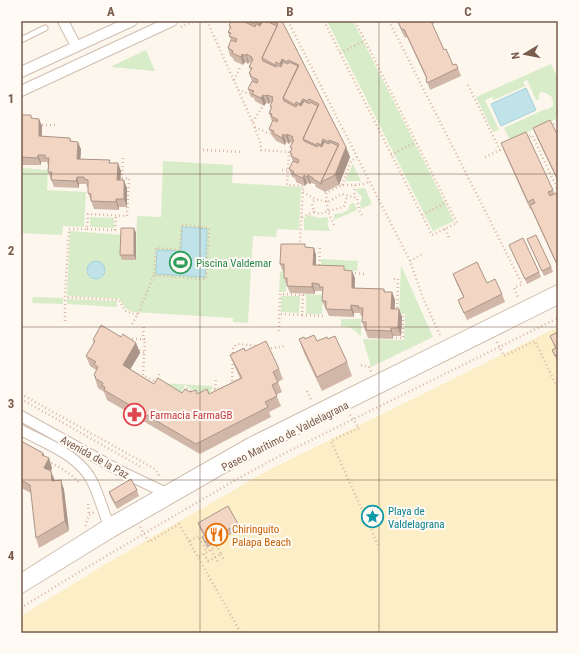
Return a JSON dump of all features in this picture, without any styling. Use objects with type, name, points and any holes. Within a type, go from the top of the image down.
[{"type":"street","points":[[63,21],[76,46]]},
{"type":"street","points":[[21,72],[132,21]]},
{"type":"street","points":[[21,91],[172,21]]},
{"type":"street","name":"Paseo Marítimo de Valdelagrana","points":[[21,579],[165,496],[250,444],[558,290]]},
{"type":"street","name":"Paseo Marítimo de Valdelagrana","points":[[165,496],[558,299]]},
{"type":"street","name":"Avenida de la Paz","points":[[21,416],[165,496]]},
{"type":"street","name":"Avenida de la Paz","points":[[21,430],[65,453],[80,464],[92,481],[110,528]]},
{"type":"street","name":"Paseo Marítimo de Valdelagrana","points":[[21,588],[110,528]]},
{"type":"lane","points":[[21,40],[45,28]]},
{"type":"path","points":[[207,21],[255,127],[260,142],[260,150],[289,152],[287,185],[303,186],[300,244]]},
{"type":"path","points":[[288,21],[410,261],[423,298],[443,341]]},
{"type":"path","points":[[324,21],[432,235],[457,223],[355,21]]},
{"type":"path","points":[[389,21],[522,284],[514,288],[518,297]]},
{"type":"path","points":[[340,54],[365,41]]},
{"type":"path","points":[[234,81],[241,66]]},
{"type":"path","points":[[468,84],[500,150]]},
{"type":"path","points":[[238,90],[250,94]]},
{"type":"path","points":[[253,123],[262,107]]},
{"type":"path","points":[[36,121],[36,124],[55,125]]},
{"type":"path","points":[[545,129],[558,122]]},
{"type":"path","points":[[255,127],[270,134]]},
{"type":"path","points":[[525,138],[538,132]]},
{"type":"path","points":[[532,135],[558,190]]},
{"type":"path","points":[[391,155],[416,142]]},
{"type":"path","points":[[485,157],[506,147]]},
{"type":"path","points":[[203,150],[243,152]]},
{"type":"path","points":[[342,185],[351,161],[357,157]]},
{"type":"path","points":[[87,229],[88,214],[127,216],[129,178],[122,178],[122,158]]},
{"type":"path","points":[[282,170],[288,170]]},
{"type":"path","points":[[334,225],[328,211],[326,193],[342,185],[364,184],[370,181]]},
{"type":"path","points":[[354,197],[355,185]]},
{"type":"path","points":[[303,192],[315,199],[328,202],[342,194],[357,198],[359,210],[362,215]]},
{"type":"path","points":[[302,217],[314,212],[320,214],[344,207],[347,196]]},
{"type":"path","points":[[314,212],[312,204],[315,199]]},
{"type":"path","points":[[422,215],[447,202]]},
{"type":"path","points":[[65,321],[69,229],[115,230],[116,216]]},
{"type":"path","points":[[132,324],[138,314],[154,275],[156,248],[180,250],[182,225],[209,228],[206,279],[154,275]]},
{"type":"path","points":[[445,229],[449,238]]},
{"type":"path","points":[[320,245],[318,271],[326,272]]},
{"type":"path","points":[[410,261],[424,253]]},
{"type":"path","points":[[346,273],[367,274]]},
{"type":"path","points":[[394,279],[398,279],[396,316],[403,316],[402,338],[396,338]]},
{"type":"path","points":[[279,331],[280,294],[303,295],[302,315]]},
{"type":"path","points":[[65,297],[119,300],[125,311],[138,314]]},
{"type":"path","points":[[279,314],[326,316]]},
{"type":"path","points":[[21,608],[230,483],[558,318]]},
{"type":"path","points":[[144,324],[143,340],[145,340],[143,375],[162,386]]},
{"type":"path","points":[[121,339],[143,340]]},
{"type":"path","points":[[496,342],[504,356],[535,341],[558,389]]},
{"type":"path","points":[[232,390],[233,348],[238,344],[259,346]]},
{"type":"path","points":[[133,346],[144,353]]},
{"type":"path","points":[[266,346],[267,349],[284,346]]},
{"type":"path","points":[[233,364],[240,361]]},
{"type":"path","points":[[360,365],[369,367],[373,376]]},
{"type":"path","points":[[155,382],[160,373]]},
{"type":"path","points":[[212,397],[216,379]]},
{"type":"path","points":[[184,393],[186,388],[199,396]]},
{"type":"path","points":[[215,389],[227,389]]},
{"type":"path","points":[[307,391],[314,406]]},
{"type":"path","points":[[21,394],[155,469],[160,478],[153,474]]},
{"type":"path","points":[[21,400],[146,470]]},
{"type":"path","points":[[350,415],[359,428],[331,441],[378,545]]},
{"type":"path","points":[[45,459],[74,477],[82,488]]},
{"type":"path","points":[[87,498],[89,515]]},
{"type":"path","points":[[149,542],[179,524],[241,633]]},
{"type":"path","points":[[190,541],[198,536],[207,552]]},
{"type":"path","points":[[198,557],[217,546],[224,560]]},
{"type":"path","points":[[211,550],[219,564]]},
{"type":"path","points":[[204,554],[208,561],[221,554]]},
{"type":"green space","points":[[327,21],[353,21],[454,221],[433,231]]},
{"type":"green space","points":[[146,50],[155,71],[111,67],[112,66]]},
{"type":"green space","points":[[551,64],[558,78],[558,118],[510,140],[504,128],[553,106],[552,97],[546,93],[540,92],[538,100],[536,100],[527,80],[523,82],[525,86],[494,100],[492,97],[485,100],[499,130],[493,132],[476,97]]},
{"type":"green space","points":[[163,161],[233,165],[232,183],[301,187],[299,230],[277,229],[276,237],[253,236],[248,323],[233,322],[233,318],[134,312],[126,308],[120,299],[69,296],[67,294],[70,231],[123,235],[136,260],[137,216],[161,217]]},
{"type":"green space","points":[[353,164],[361,181],[345,181]]},
{"type":"green space","points":[[21,168],[48,170],[47,190],[86,192],[84,227],[63,226],[62,235],[21,233]]},
{"type":"green space","points":[[365,188],[372,204],[361,209],[360,203],[362,197],[356,189]]},
{"type":"green space","points":[[350,204],[355,204],[357,210],[334,220],[334,214],[343,213],[348,210]]},
{"type":"green space","points":[[309,215],[320,218],[327,217],[329,222],[327,223],[330,231],[304,230],[304,218]]},
{"type":"green space","points":[[90,217],[114,218],[114,228],[90,227]]},
{"type":"green space","points":[[321,259],[358,261],[357,271],[321,270]]},
{"type":"green space","points":[[401,265],[433,337],[371,367],[363,339],[404,340],[405,314],[399,314]]},
{"type":"green space","points":[[280,272],[287,272],[286,292],[279,292]]},
{"type":"green space","points":[[306,294],[323,295],[322,314],[306,314]]},
{"type":"green space","points":[[281,296],[300,296],[299,313],[281,312]]},
{"type":"green space","points":[[33,297],[63,298],[63,304],[32,303]]},
{"type":"green space","points":[[67,299],[117,301],[117,307],[67,304]]},
{"type":"green space","points":[[341,319],[361,319],[361,337],[352,329],[341,326]]},
{"type":"green space","points":[[160,383],[213,386],[207,399],[185,385],[180,395]]},
{"type":"sand","name":"Playa de Valdelagrana","points":[[558,327],[558,633],[21,633],[21,616],[109,562],[265,472]]},
{"type":"water","points":[[526,88],[536,110],[501,126],[491,104]]},
{"type":"water","name":"Piscina Valdemar","points":[[182,227],[207,229],[205,277],[156,274],[157,250],[181,251]]},
{"type":"water","points":[[92,261],[100,261],[105,266],[103,277],[100,279],[92,279],[87,274],[87,266]]},
{"type":"building","points":[[231,21],[243,21],[255,27],[256,24],[260,26],[263,21],[277,26],[262,58],[263,61],[276,67],[277,65],[281,67],[283,62],[288,64],[289,62],[298,66],[283,98],[284,101],[296,107],[297,104],[301,106],[304,101],[318,106],[303,139],[304,141],[317,147],[318,145],[322,147],[324,142],[329,144],[330,142],[338,146],[321,182],[322,184],[308,175],[307,177],[304,175],[303,178],[293,174],[294,172],[289,169],[293,161],[298,163],[299,160],[291,156],[292,154],[290,153],[292,148],[290,147],[294,140],[292,139],[293,137],[283,134],[282,138],[273,133],[274,131],[269,129],[273,120],[277,122],[278,120],[269,113],[272,107],[270,106],[273,97],[263,95],[261,98],[252,94],[254,91],[248,89],[252,81],[257,83],[258,80],[250,76],[251,74],[249,73],[252,68],[249,67],[253,59],[246,54],[246,56],[242,54],[241,57],[232,53],[233,51],[228,48],[231,40],[236,42],[237,39],[229,36],[231,33],[228,32],[231,27],[229,26]]},
{"type":"building","points":[[247,21],[261,21],[259,24],[255,22],[254,24]]},
{"type":"building","points":[[271,21],[282,21],[346,147],[335,175],[321,182],[339,144],[323,139],[321,145],[317,143],[316,145],[303,139],[319,104],[309,99],[308,101],[303,99],[300,104],[296,102],[295,105],[283,98],[299,65],[282,59],[280,64],[276,62],[275,65],[262,58],[278,24]]},
{"type":"building","points":[[431,21],[444,50],[446,49],[453,65],[456,64],[458,68],[427,83],[427,78],[404,29],[402,30],[398,22]]},
{"type":"building","points":[[21,115],[31,115],[31,118],[39,119],[39,136],[70,138],[70,141],[78,142],[77,159],[110,160],[109,163],[118,163],[117,180],[124,180],[124,199],[116,199],[116,202],[91,201],[91,194],[88,193],[88,180],[84,179],[84,177],[77,177],[76,181],[51,180],[52,172],[48,172],[49,158],[45,158],[45,155],[38,155],[38,158],[21,157]]},
{"type":"building","points":[[550,120],[558,136],[558,180],[533,128]]},
{"type":"building","points":[[526,132],[553,190],[548,192],[550,196],[556,193],[558,198],[558,261],[556,262],[530,205],[535,203],[533,199],[528,202],[501,143]]},
{"type":"building","points":[[121,228],[134,228],[134,255],[120,255]]},
{"type":"building","points":[[536,235],[551,267],[542,271],[527,239]]},
{"type":"building","points":[[523,238],[539,272],[525,279],[509,245]]},
{"type":"building","points":[[281,244],[305,244],[305,247],[314,248],[313,265],[344,266],[344,270],[352,271],[352,288],[384,289],[384,292],[392,292],[391,309],[399,309],[398,328],[391,328],[391,331],[366,330],[366,322],[362,322],[363,308],[358,308],[359,306],[351,305],[351,310],[326,309],[326,301],[322,301],[323,287],[320,287],[319,284],[312,283],[312,287],[287,286],[287,278],[284,278],[284,264],[280,264]]},
{"type":"building","points":[[477,262],[487,283],[495,279],[502,294],[464,313],[458,300],[464,297],[453,274]]},
{"type":"building","points":[[101,325],[121,337],[123,334],[136,343],[123,365],[154,384],[158,378],[182,393],[185,389],[190,392],[196,390],[197,394],[207,389],[209,394],[242,378],[230,355],[244,348],[245,351],[266,341],[279,369],[273,372],[278,382],[272,385],[277,396],[265,402],[268,407],[196,444],[104,390],[105,387],[102,386],[103,383],[95,378],[96,377],[94,375],[98,367],[94,364],[96,362],[86,356],[95,341],[93,340]]},
{"type":"building","points":[[558,332],[558,354],[555,356],[552,350],[556,348],[550,336]]},
{"type":"building","points":[[314,335],[317,341],[335,336],[347,362],[317,377],[299,339],[304,337],[305,339]]},
{"type":"building","points":[[21,441],[49,458],[44,468],[51,471],[52,481],[61,480],[65,521],[36,538],[30,485],[21,480]]},
{"type":"building","points":[[131,479],[137,490],[115,503],[109,492]]},
{"type":"building","name":"Chiringuito Palapa Beach","points":[[228,506],[238,524],[205,542],[202,537],[205,535],[198,523]]},
{"type":"place","name":"Piscina Valdemar","points":[[181,263]]},
{"type":"place","name":"Farmacia FarmaGB","points":[[134,415]]},
{"type":"place","name":"Playa de Valdelagrana","points":[[373,517]]},
{"type":"place","name":"Chiringuito Palapa Beach","points":[[216,535]]}]
